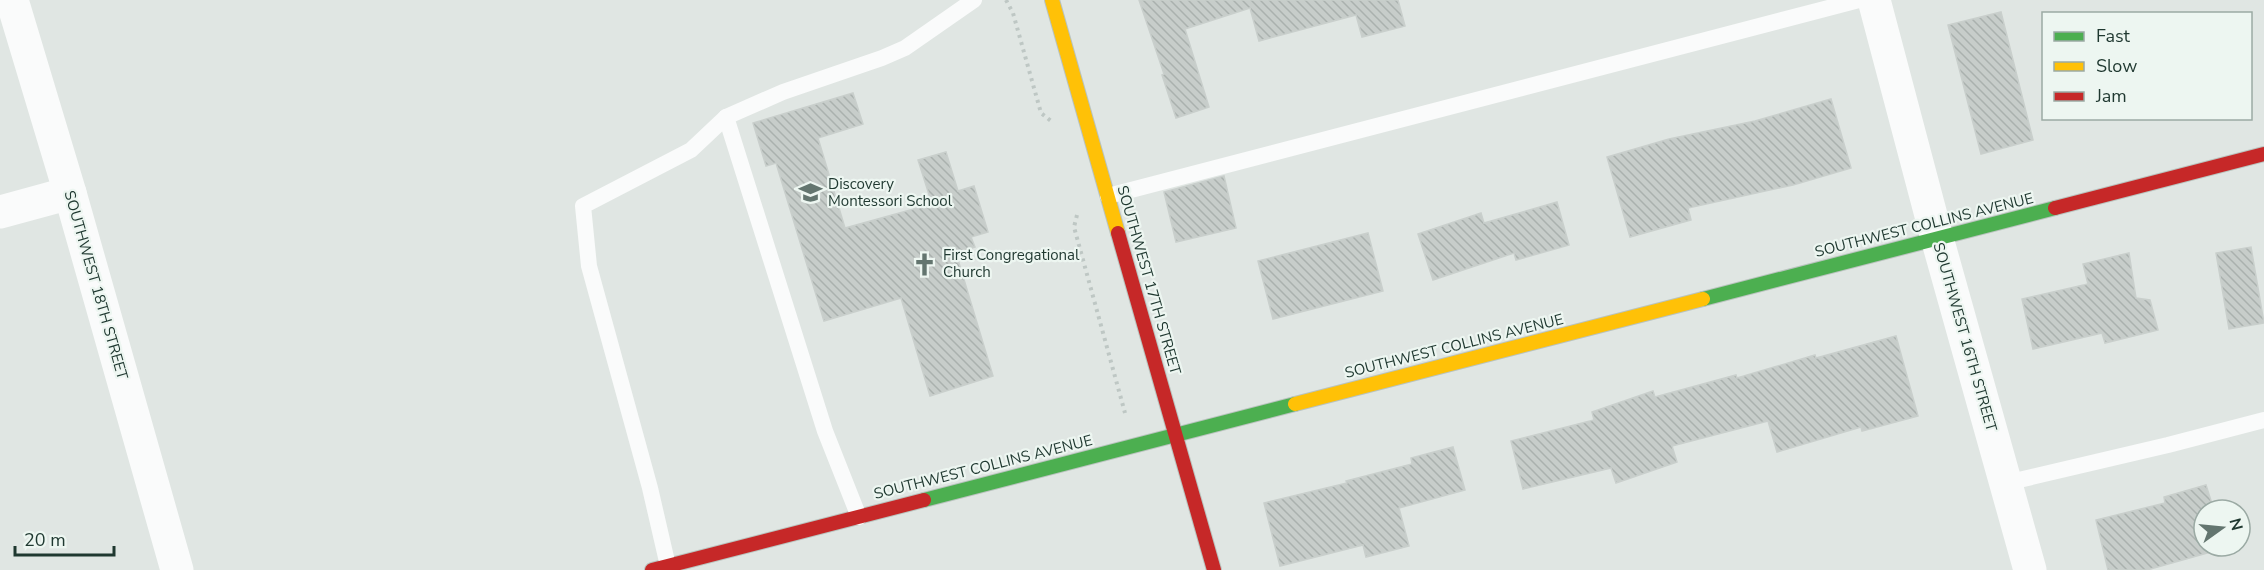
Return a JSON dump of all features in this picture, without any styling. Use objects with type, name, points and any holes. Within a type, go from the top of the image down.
[{"type":"street","name":"SOUTHWEST 18TH STREET","points":[[12,0],[70,193],[177,570]]},
{"type":"street","name":"SOUTHWEST 17TH STREET","points":[[1052,0],[1214,570]]},
{"type":"street","name":"SOUTHWEST 16TH STREET","points":[[1874,0],[1937,238],[2030,570]]},
{"type":"street","name":"SOUTHWEST COLLINS AVENUE","points":[[660,568],[2264,154]]},
{"type":"street","points":[[0,212],[70,193]]},
{"type":"lane","points":[[660,568],[650,488],[589,266],[583,206],[691,150],[726,117],[783,92],[905,48],[974,0]]},
{"type":"lane","points":[[1108,196],[1859,0]]},
{"type":"lane","points":[[726,117],[825,431],[859,517]]},
{"type":"lane","points":[[2006,483],[2264,420]]},
{"type":"path","points":[[1006,0],[1013,13],[1041,113],[1057,125]]},
{"type":"path","points":[[1078,211],[1074,227],[1124,405],[1130,447]]},
{"type":"building","points":[[1139,0],[1398,0],[1405,26],[1362,37],[1356,15],[1259,41],[1250,8],[1185,29],[1209,107],[1176,118]]},
{"type":"building","points":[[2001,12],[2033,140],[1981,154],[1948,25]]},
{"type":"building","points":[[853,93],[863,124],[818,138],[845,228],[932,204],[918,160],[946,152],[958,191],[974,186],[988,232],[971,237],[975,247],[956,253],[993,376],[930,396],[901,298],[824,321],[776,163],[766,166],[753,123]]},
{"type":"building","points":[[1831,99],[1851,168],[1793,185],[1688,208],[1691,220],[1630,237],[1607,157],[1669,139],[1755,121]]},
{"type":"building","points":[[1224,176],[1236,228],[1176,242],[1164,192]]},
{"type":"building","points":[[1557,202],[1569,245],[1516,260],[1514,253],[1433,280],[1418,234],[1481,213],[1484,223]]},
{"type":"building","points":[[1368,233],[1383,291],[1273,319],[1258,261]]},
{"type":"building","points":[[2251,247],[2264,323],[2229,329],[2216,253]]},
{"type":"building","points":[[2129,253],[2136,298],[2150,300],[2158,330],[2105,343],[2102,333],[2033,349],[2022,299],[2088,284],[2083,264]]},
{"type":"building","points":[[1896,336],[1918,416],[1862,431],[1861,427],[1777,452],[1768,421],[1672,446],[1677,462],[1616,483],[1611,468],[1523,489],[1511,441],[1594,420],[1592,412],[1653,391],[1655,397]]},
{"type":"building","points":[[1453,447],[1465,490],[1399,508],[1409,546],[1366,557],[1363,545],[1280,566],[1264,503],[1347,483],[1346,481],[1412,464],[1411,458]]},
{"type":"building","points":[[2206,485],[2210,498],[2192,498],[2192,557],[2147,570],[2108,570],[2096,520],[2165,503],[2164,497]]},
{"type":"traffic: fast","points":[[1703,299],[2055,208]]},
{"type":"traffic: fast","points":[[924,500],[1295,404]]},
{"type":"traffic: slow","points":[[1052,0],[1118,233]]},
{"type":"traffic: slow","points":[[1295,404],[1703,299]]},
{"type":"traffic: jam","points":[[2055,208],[2264,154]]},
{"type":"traffic: jam","points":[[1118,233],[1214,570]]},
{"type":"traffic: jam","points":[[652,570],[924,500]]},
{"type":"place","name":"Discovery Montessori School","points":[[810,193]]},
{"type":"place","name":"First Congregational Church","points":[[925,264]]}]
